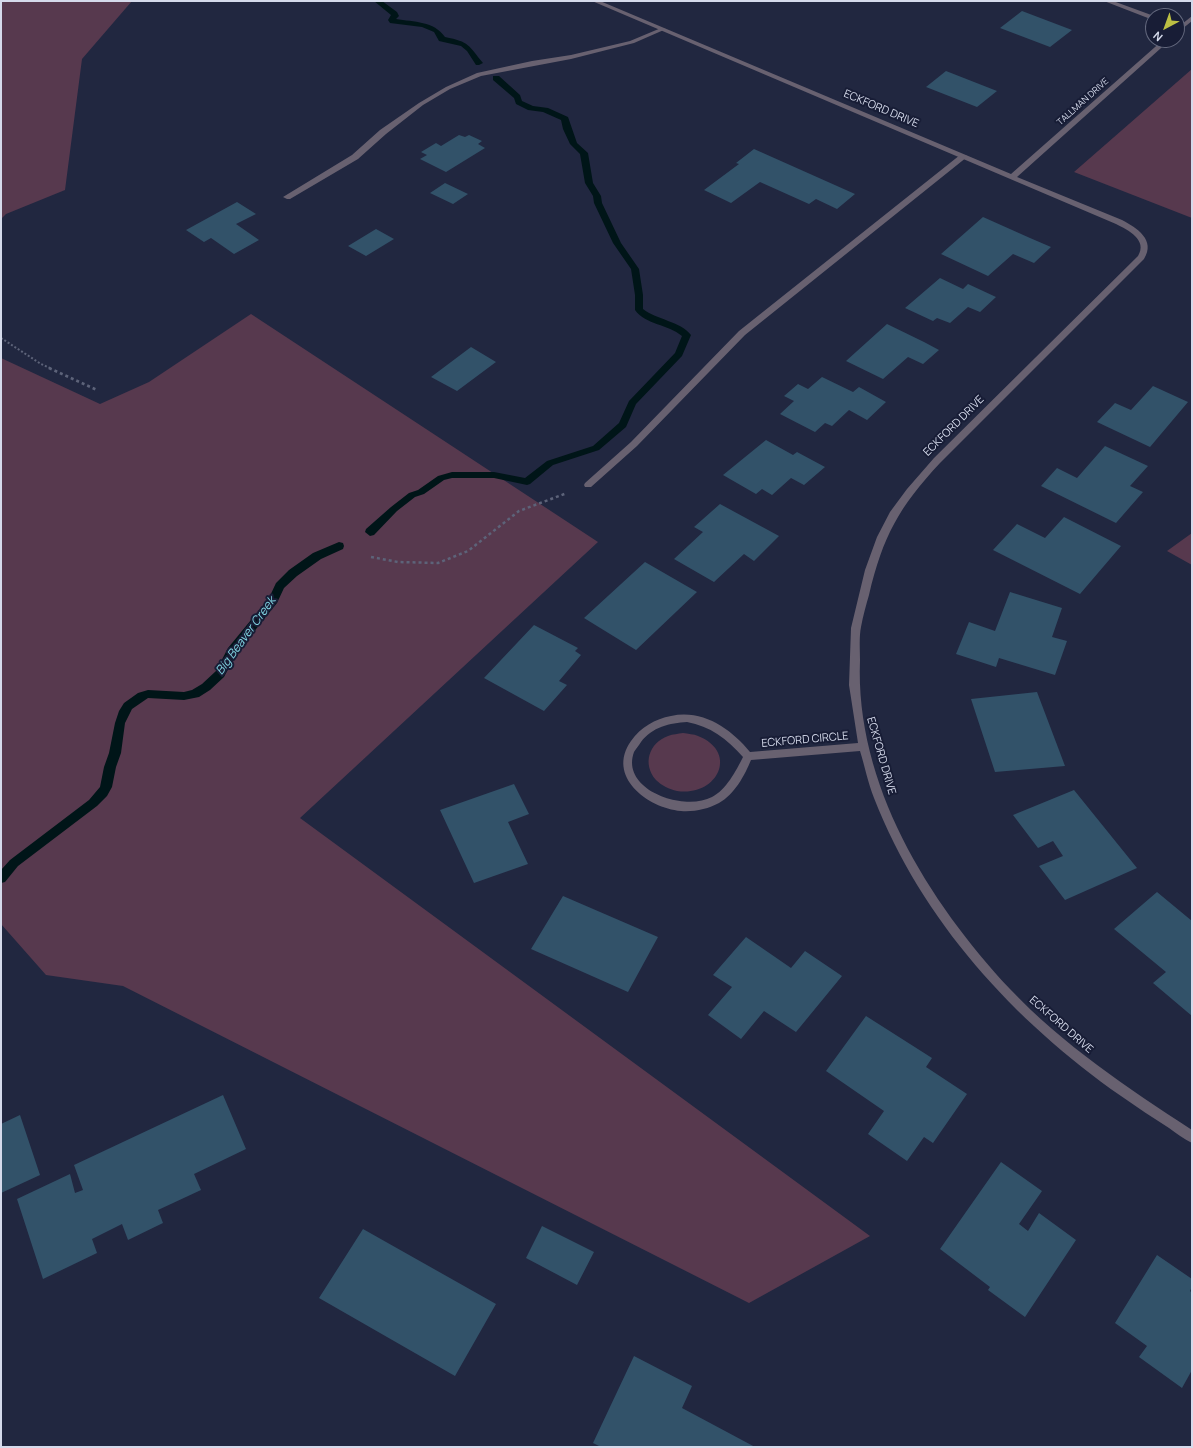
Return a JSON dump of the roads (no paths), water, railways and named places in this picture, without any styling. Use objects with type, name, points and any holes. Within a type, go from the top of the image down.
[{"type":"street","name":"ECKFORD DRIVE","points":[[595,1],[1129,226],[1144,242],[1144,252],[923,475],[897,508],[877,550],[858,608],[852,673],[855,709],[863,747],[875,786],[912,869],[959,935],[1007,993],[1048,1032],[1105,1078],[1192,1137]]},
{"type":"street","points":[[1107,1],[1145,15]]},
{"type":"street","points":[[287,197],[355,157],[383,132],[421,104],[448,88],[479,74],[532,63],[572,57],[632,42],[663,29]]},
{"type":"street","name":"TALLMAN DRIVE","points":[[1012,177],[1158,48]]},
{"type":"street","points":[[588,485],[634,444],[742,333],[963,157]]},
{"type":"street","name":"ECKFORD CIRCLE","points":[[678,719],[698,720],[716,728],[736,741],[748,756],[741,772],[731,785],[715,800],[699,806],[680,807],[662,803],[647,794],[635,784],[630,774],[628,763],[629,753],[635,742],[650,728],[664,721],[678,719]]},
{"type":"street","name":"ECKFORD CIRCLE","points":[[748,756],[863,747]]},
{"type":"waterway","name":"Big Beaver Creek","points":[[378,1],[394,14],[395,16],[392,20],[393,21],[424,25],[437,31],[442,39],[457,42],[467,47],[479,63]]},
{"type":"waterway","name":"Big Beaver Creek","points":[[370,532],[394,509],[412,495],[421,492],[441,478],[452,475],[494,475],[527,482],[550,463],[596,448],[623,425],[632,403],[679,354],[687,335],[677,328],[651,318],[639,310],[639,295],[635,269],[617,243],[598,203],[597,196],[589,183],[584,153],[574,144],[567,129],[565,119],[545,110],[531,108],[519,102],[517,97],[496,78]]},
{"type":"waterway","name":"Big Beaver Creek","points":[[1,878],[14,863],[93,803],[103,793],[115,753],[120,723],[124,711],[128,706],[142,696],[148,694],[184,696],[195,694],[206,687],[220,674],[232,651],[273,600],[280,586],[293,573],[317,556],[339,546]]}]
